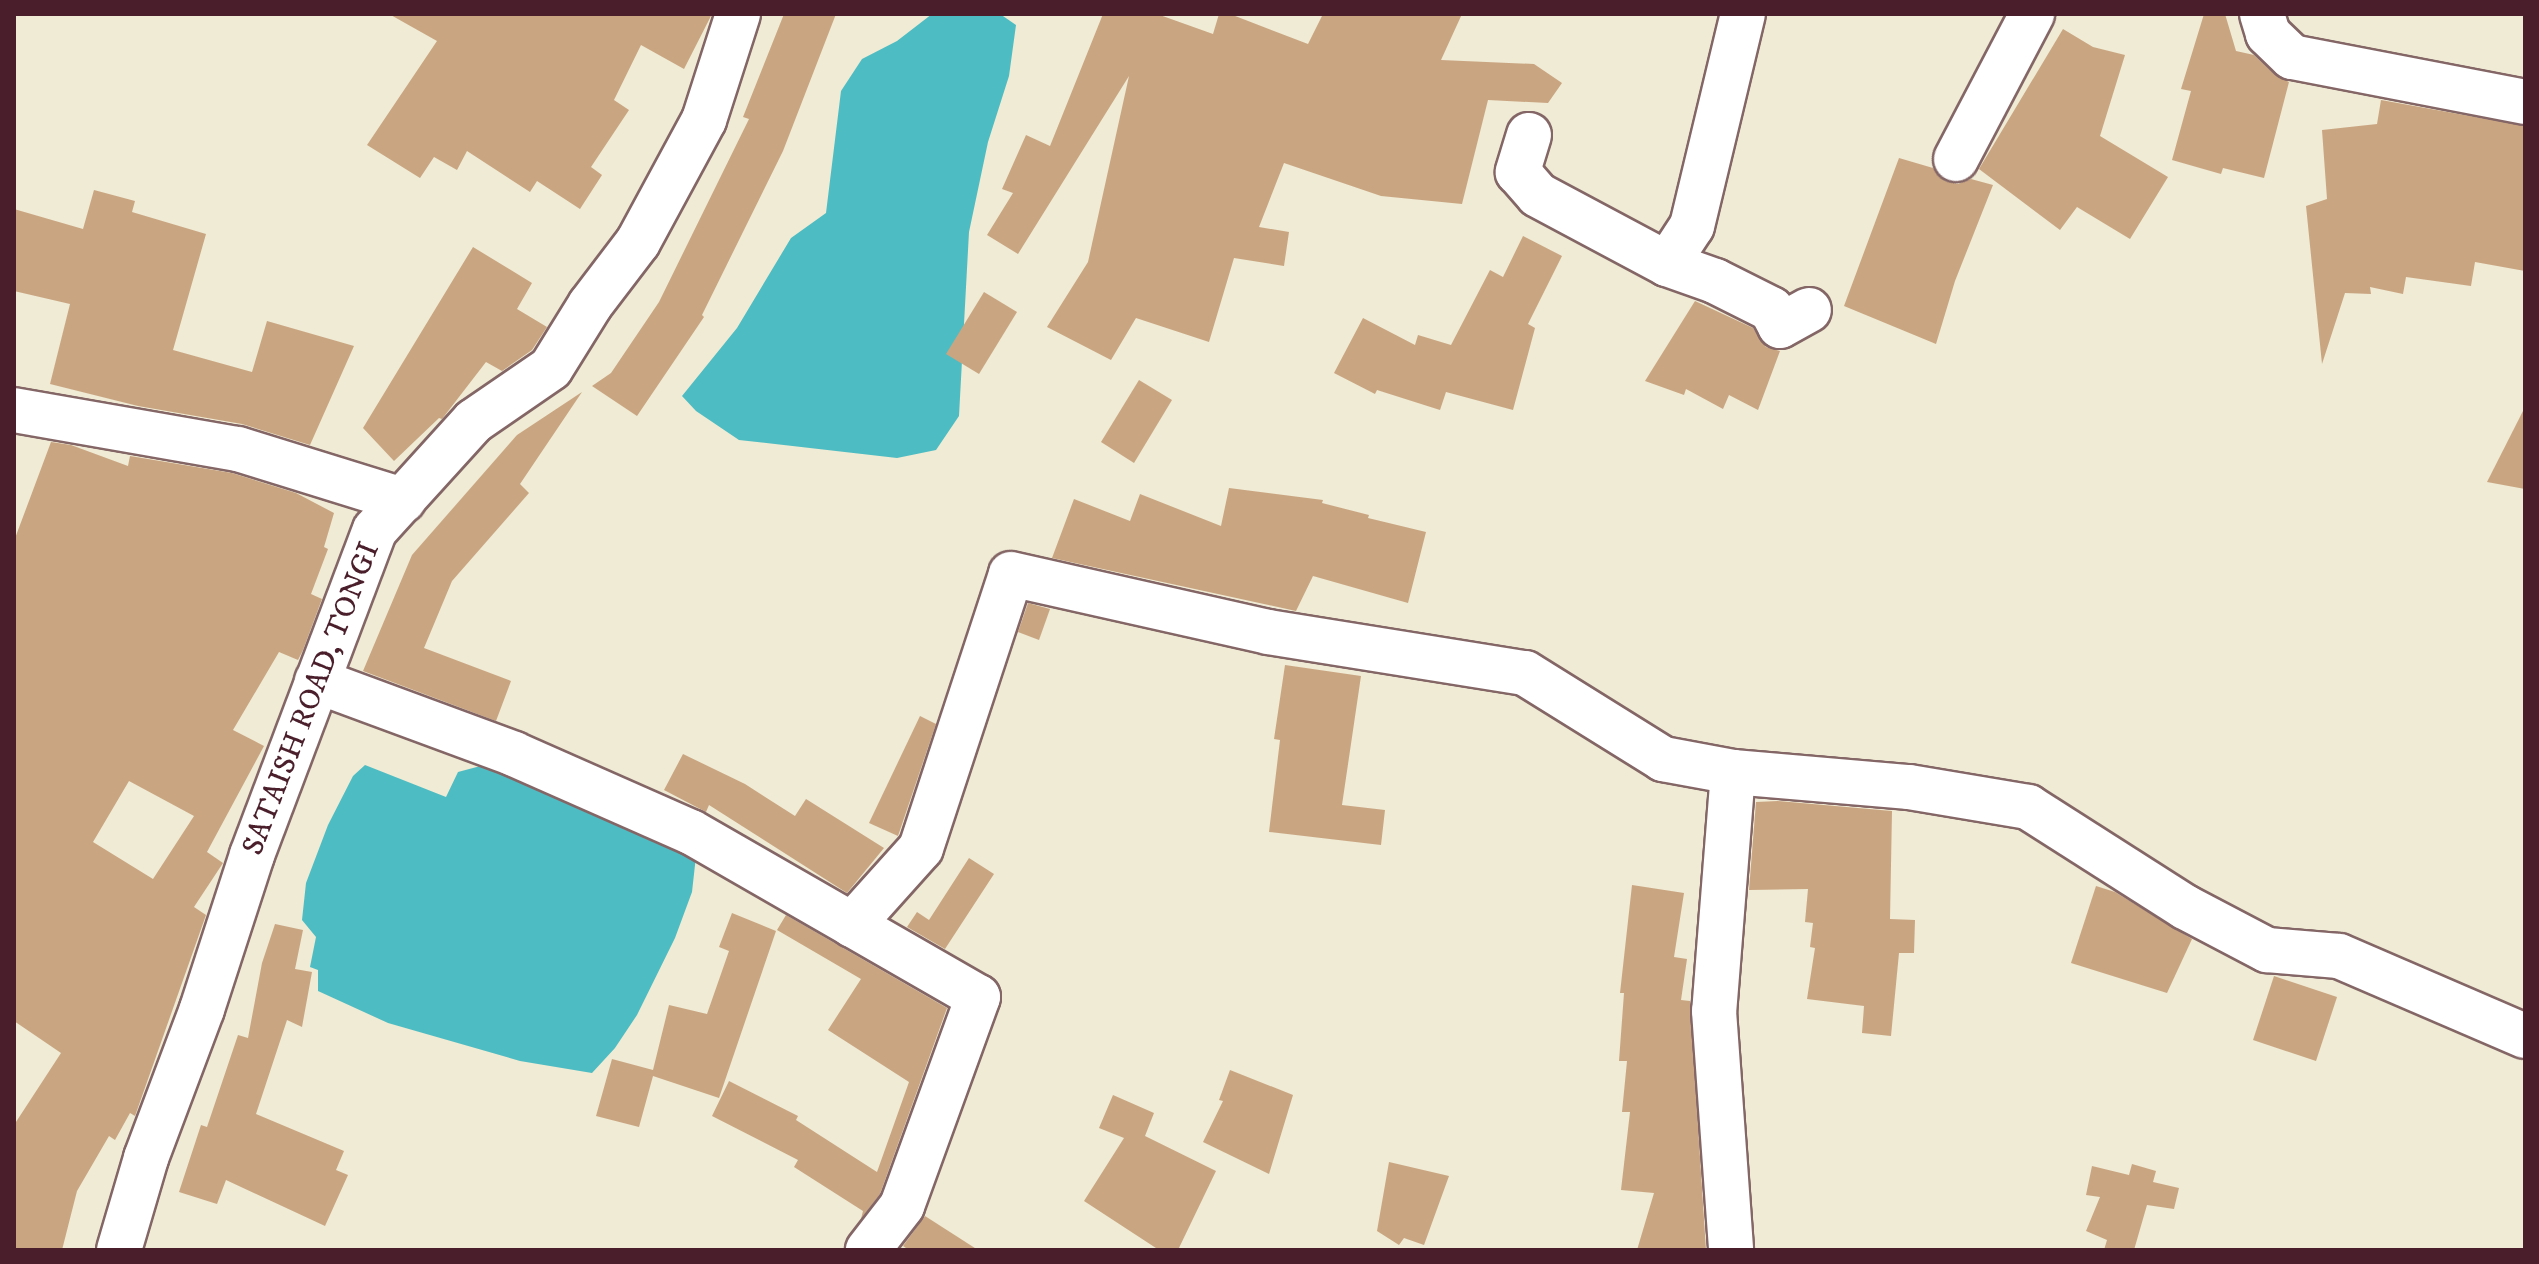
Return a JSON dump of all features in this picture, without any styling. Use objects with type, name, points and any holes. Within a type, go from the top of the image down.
[{"type":"street","name":"SATAISH ROAD, TONGI","points":[[119,1250],[146,1158],[202,1009],[252,855],[375,530],[474,421],[551,368],[590,305],[638,242],[704,120],[738,14]]},
{"type":"street","points":[[1667,264],[1692,226],[1743,14]]},
{"type":"street","points":[[1956,159],[2032,14]]},
{"type":"street","points":[[2262,14],[2268,34],[2292,57],[2525,102]]},
{"type":"street","points":[[1529,135],[1518,172],[1538,195],[1667,264],[1715,281],[1771,309],[1780,326],[1809,310]]},
{"type":"street","points":[[14,410],[238,449],[403,500]]},
{"type":"street","points":[[852,925],[921,848],[1011,574],[1268,632],[1525,673],[1663,759],[1733,772],[1909,787],[2028,807],[2162,894],[2267,950],[2339,956],[2525,1036]]},
{"type":"street","points":[[317,681],[514,754],[691,832],[978,997],[902,1206],[868,1250]]},
{"type":"street","points":[[1731,1250],[1714,1011],[1733,772]]},
{"type":"water","points":[[932,14],[1000,14],[1016,25],[1009,76],[988,142],[969,232],[959,416],[936,450],[897,458],[739,440],[696,411],[682,396],[737,328],[791,238],[826,213],[841,91],[862,59],[897,41]]},
{"type":"water","points":[[488,764],[585,810],[663,837],[696,856],[692,892],[675,938],[637,1015],[615,1048],[592,1073],[520,1061],[388,1023],[318,991],[318,970],[310,967],[316,937],[302,920],[306,883],[328,825],[353,776],[365,765],[446,797],[458,772]]},
{"type":"building","points":[[389,14],[712,14],[684,69],[641,45],[614,100],[629,110],[591,167],[602,175],[580,209],[537,181],[530,192],[467,151],[457,170],[434,157],[420,178],[367,145],[437,41]]},
{"type":"building","points":[[784,14],[836,14],[783,151],[702,315],[704,317],[637,416],[592,386],[611,373],[659,302],[749,119],[743,117]]},
{"type":"building","points":[[1103,14],[1157,14],[1213,34],[1219,14],[1230,14],[1308,44],[1323,14],[1462,14],[1441,60],[1534,64],[1562,83],[1548,103],[1488,100],[1462,204],[1381,196],[1284,163],[1259,227],[1289,232],[1284,266],[1234,258],[1209,342],[1136,318],[1111,360],[1047,327],[1088,262],[1129,76],[1018,254],[987,235],[1013,193],[1002,189],[1026,135],[1050,146]]},
{"type":"building","points":[[2204,14],[2225,14],[2236,51],[2254,55],[2275,75],[2289,82],[2264,178],[2223,168],[2221,174],[2172,160],[2191,91],[2181,89]]},
{"type":"building","points":[[2063,29],[2093,47],[2125,55],[2100,136],[2168,177],[2130,239],[2077,207],[2060,230],[1979,169]]},
{"type":"building","points":[[2381,100],[2525,126],[2525,271],[2475,262],[2471,286],[2406,277],[2403,294],[2370,287],[2371,294],[2345,293],[2322,364],[2306,206],[2327,199],[2322,130],[2377,124]]},
{"type":"building","points":[[1899,158],[1933,168],[1945,181],[1958,184],[1971,179],[1993,185],[1955,281],[1936,344],[1844,306]]},
{"type":"building","points":[[94,190],[135,201],[132,212],[206,234],[173,350],[252,372],[267,321],[354,346],[310,445],[242,424],[138,406],[50,384],[70,304],[14,291],[14,209],[83,229]]},
{"type":"building","points":[[1523,236],[1562,256],[1528,324],[1535,328],[1513,410],[1446,392],[1440,410],[1377,390],[1375,394],[1334,373],[1363,318],[1415,345],[1418,335],[1451,345],[1490,270],[1503,277]]},
{"type":"building","points":[[473,247],[532,283],[517,309],[547,327],[532,350],[502,371],[486,362],[442,419],[439,418],[394,461],[363,428]]},
{"type":"building","points":[[984,292],[1017,312],[979,374],[946,354]]},
{"type":"building","points":[[1695,301],[1753,328],[1766,347],[1780,351],[1758,410],[1729,395],[1723,409],[1686,389],[1684,395],[1645,381]]},
{"type":"building","points":[[1139,380],[1172,400],[1134,463],[1101,442]]},
{"type":"building","points":[[582,392],[520,484],[529,493],[452,581],[424,648],[511,681],[496,721],[363,671],[412,555],[517,435]]},
{"type":"building","points":[[2525,407],[2525,489],[2487,482]]},
{"type":"building","points":[[51,442],[71,445],[128,466],[130,456],[232,473],[296,493],[334,513],[324,547],[328,549],[311,594],[322,599],[303,650],[298,660],[279,652],[233,730],[264,746],[207,852],[223,863],[194,907],[206,915],[135,1116],[130,1113],[115,1140],[109,1136],[77,1191],[62,1250],[14,1250],[14,1125],[61,1053],[14,1021],[14,541]],"holes":[[[129,781],[194,816],[153,879],[93,842]]]},
{"type":"building","points":[[1229,488],[1323,500],[1322,503],[1369,515],[1368,518],[1426,532],[1408,603],[1313,576],[1296,611],[1052,558],[1074,499],[1130,521],[1140,494],[1221,526]]},
{"type":"building","points":[[1028,603],[1050,609],[1039,640],[1018,632]]},
{"type":"building","points":[[1285,665],[1361,676],[1342,805],[1385,810],[1381,845],[1269,832],[1280,740],[1274,739]]},
{"type":"building","points":[[920,716],[936,724],[898,836],[869,823]]},
{"type":"building","points":[[683,754],[745,784],[795,816],[806,799],[884,848],[847,893],[709,805],[706,812],[664,790]]},
{"type":"building","points":[[1778,801],[1892,811],[1890,919],[1915,920],[1914,953],[1899,953],[1891,1036],[1862,1033],[1864,1006],[1807,999],[1815,948],[1810,947],[1813,923],[1805,922],[1808,889],[1749,890],[1756,802]]},
{"type":"building","points":[[969,858],[994,874],[945,949],[907,927],[917,912],[929,920]]},
{"type":"building","points":[[1632,885],[1684,893],[1674,957],[1687,959],[1681,1000],[1690,1001],[1706,1250],[1637,1250],[1654,1193],[1621,1190],[1630,1112],[1622,1112],[1627,1061],[1619,1061],[1624,993],[1620,993]]},
{"type":"building","points":[[2096,886],[2115,892],[2192,939],[2167,993],[2071,963]]},
{"type":"building","points":[[732,913],[776,931],[719,1098],[653,1076],[639,1127],[596,1116],[612,1059],[653,1070],[669,1005],[707,1014],[729,951],[719,947]]},
{"type":"building","points":[[786,915],[947,1008],[880,1194],[861,1219],[863,1211],[794,1167],[798,1160],[712,1116],[729,1081],[798,1116],[796,1120],[877,1172],[909,1082],[828,1030],[861,979],[777,930]]},
{"type":"building","points":[[275,924],[303,930],[295,969],[312,972],[302,1027],[287,1020],[256,1114],[344,1151],[336,1170],[348,1175],[325,1226],[226,1180],[217,1204],[179,1192],[201,1125],[207,1127],[238,1035],[248,1038],[262,963]]},
{"type":"building","points":[[2274,976],[2337,997],[2316,1061],[2253,1040]]},
{"type":"building","points":[[1230,1070],[1293,1095],[1269,1174],[1203,1142],[1223,1101],[1219,1100]]},
{"type":"building","points":[[1113,1095],[1154,1113],[1145,1136],[1216,1171],[1178,1250],[1159,1250],[1084,1201],[1124,1138],[1099,1128]]},
{"type":"building","points":[[1389,1162],[1449,1176],[1424,1245],[1404,1238],[1399,1245],[1377,1231]]},
{"type":"building","points":[[2132,1164],[2156,1171],[2153,1182],[2179,1188],[2174,1209],[2147,1205],[2134,1250],[2104,1250],[2107,1240],[2086,1231],[2100,1197],[2086,1195],[2092,1166],[2129,1175]]},
{"type":"building","points":[[925,1216],[978,1250],[909,1250],[903,1246]]}]
